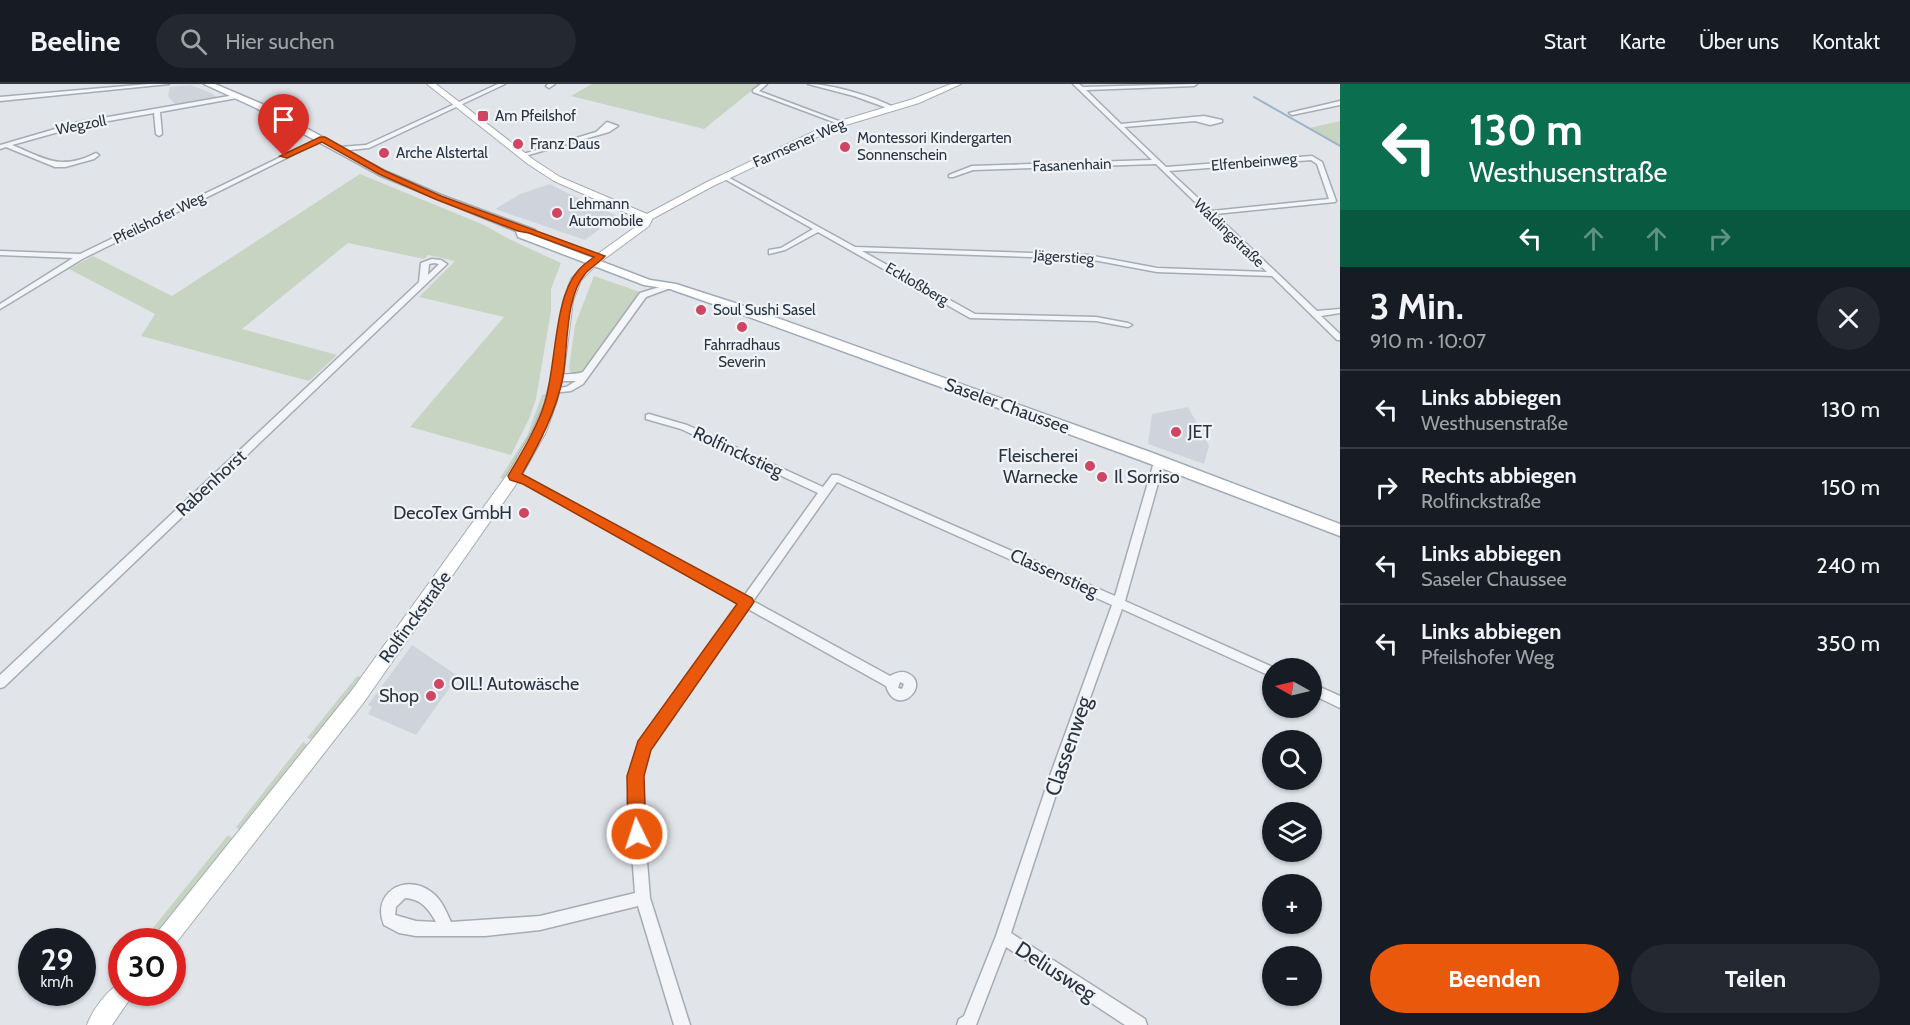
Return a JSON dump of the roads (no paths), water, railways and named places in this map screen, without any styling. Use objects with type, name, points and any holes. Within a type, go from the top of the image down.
[{"type":"main road","name":"Saseler Chaussee","points":[[208,84],[235,98],[259,106],[382,172],[438,198],[521,229],[522,235],[656,276],[672,286],[1340,530]]},
{"type":"main road","points":[[431,84],[523,155],[569,186],[648,218]]},
{"type":"main road","name":"Farmsener Weg","points":[[591,257],[646,224],[648,218],[724,177],[841,123],[924,98],[957,84]]},
{"type":"main road","name":"Rolfinckstraße","points":[[175,928],[365,687],[514,476],[539,432],[556,384],[567,307],[568,277],[591,257]]},
{"type":"main road","points":[[98,1025],[113,1006]]},
{"type":"street","points":[[0,99],[166,84]]},
{"type":"street","points":[[340,149],[365,148],[502,84]]},
{"type":"street","points":[[764,84],[755,91],[841,123]]},
{"type":"street","points":[[811,84],[856,95],[892,108]]},
{"type":"street","points":[[1079,86],[1194,84]]},
{"type":"street","name":"Waldingstraße","points":[[1079,86],[1340,338]]},
{"type":"street","name":"Wegzoll","points":[[3,146],[62,127],[235,98]]},
{"type":"street","points":[[1292,113],[1340,103]]},
{"type":"street","points":[[157,111],[159,134]]},
{"type":"street","points":[[1120,126],[1197,120]]},
{"type":"street","points":[[523,155],[599,132]]},
{"type":"street","name":"Pfeilshofer Weg","points":[[0,306],[81,256],[322,139]]},
{"type":"street","name":"Wegzoll","points":[[3,146],[59,166],[96,155]]},
{"type":"street","name":"Elfenbeinweg","points":[[1165,169],[1312,158],[1320,163],[1333,201],[1209,213]]},
{"type":"street","name":"Fasanenhain","points":[[951,176],[972,168],[1157,162]]},
{"type":"street","name":"Eckloßberg","points":[[724,177],[973,316],[1096,319],[1128,325]]},
{"type":"street","points":[[772,252],[783,249],[818,229]]},
{"type":"street","name":"Jägerstieg","points":[[854,248],[1089,257],[1157,270],[1272,274]]},
{"type":"street","points":[[0,253],[81,256]]},
{"type":"street","name":"Rabenhorst","points":[[0,683],[423,283]]},
{"type":"street","points":[[556,384],[574,387],[588,372],[643,295],[672,286]]},
{"type":"street","points":[[1314,314],[1340,311]]},
{"type":"street","points":[[556,384],[588,372]]},
{"type":"street","name":"Rolfinckstieg","points":[[649,417],[684,427],[825,492]]},
{"type":"street","name":"Classenweg","points":[[965,1025],[970,1021],[1003,936],[1057,773],[1119,601],[1159,462]]},
{"type":"street","points":[[514,476],[527,481],[891,683]]},
{"type":"street","name":"Classenstieg","points":[[825,492],[835,477],[1119,601],[1262,666]]},
{"type":"street","points":[[682,1025],[643,898],[635,776],[644,747],[825,492]]},
{"type":"street","points":[[1322,693],[1340,702]]},
{"type":"street","points":[[447,929],[538,923],[643,898]]},
{"type":"street","name":"Deliusweg","points":[[1003,936],[1139,1025]]},
{"type":"waterway","points":[[1254,97],[1340,146]]},
{"type":"place","name":"Am Pfeilshof","points":[[483,116]]},
{"type":"place","name":"Franz Daus","points":[[518,144]]},
{"type":"place","name":"Montessori Kindergarten Sonnenschein","points":[[845,147]]},
{"type":"place","name":"Arche Alstertal","points":[[384,153]]},
{"type":"place","name":"Lehmann Automobile","points":[[557,213]]},
{"type":"place","name":"Soul Sushi Sasel","points":[[701,310]]},
{"type":"place","name":"Fahrradhaus Severin","points":[[742,327]]},
{"type":"place","name":"JET","points":[[1176,432]]},
{"type":"place","name":"Fleischerei Warnecke","points":[[1090,466]]},
{"type":"place","name":"Il Sorriso","points":[[1102,477]]},
{"type":"place","name":"DecoTex GmbH","points":[[524,513]]},
{"type":"place","name":"OIL! Autowäsche","points":[[439,684]]},
{"type":"place","name":"Shop","points":[[431,696]]}]
